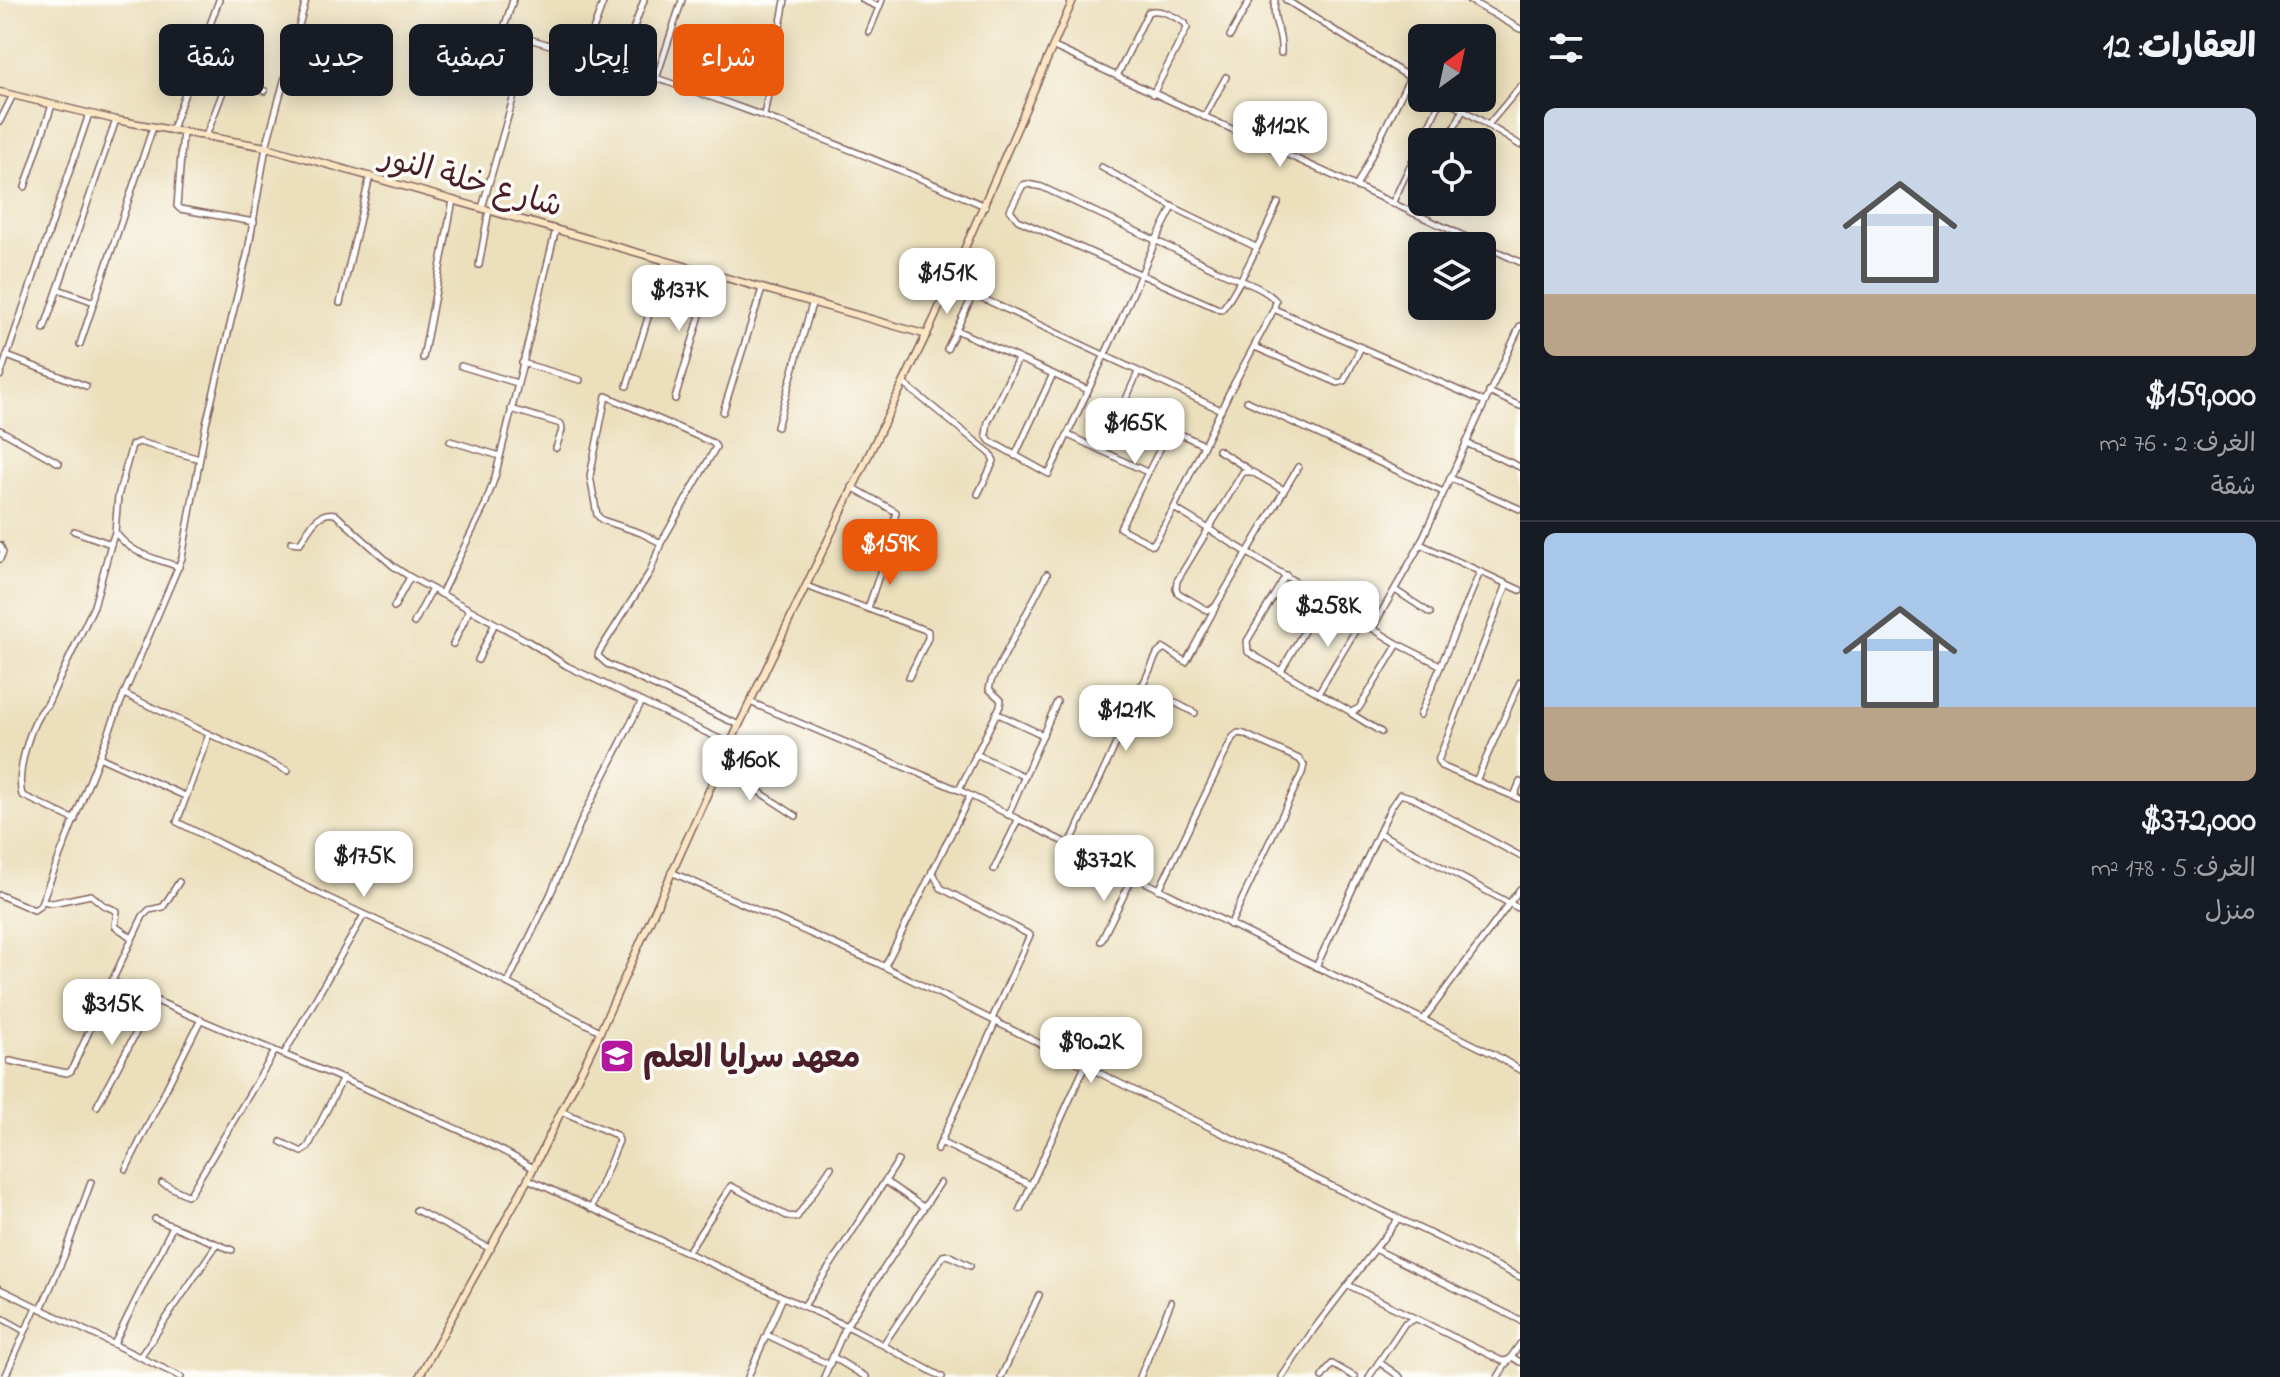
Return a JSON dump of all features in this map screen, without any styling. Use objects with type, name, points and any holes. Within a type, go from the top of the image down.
[{"type":"main road","points":[[419,1377],[528,1179],[600,1031],[730,744],[927,335],[1073,0]]},
{"type":"main road","name":"شارع خلة النور","points":[[0,92],[116,120],[266,147],[927,335]]},
{"type":"street","points":[[172,129],[219,0]]},
{"type":"street","points":[[0,895],[34,910],[43,901],[124,694],[179,567],[185,549],[206,424],[254,222],[266,147],[306,0]]},
{"type":"street","points":[[595,24],[604,0]]},
{"type":"street","points":[[635,24],[644,0]]},
{"type":"street","points":[[657,76],[682,0]]},
{"type":"street","points":[[781,24],[785,0]]},
{"type":"street","points":[[863,0],[879,7]]},
{"type":"street","points":[[869,32],[882,0]]},
{"type":"street","points":[[1230,36],[1250,0]]},
{"type":"street","points":[[1275,0],[1273,18],[1281,34],[1281,53]]},
{"type":"street","points":[[1286,0],[1298,3],[1408,76]]},
{"type":"street","points":[[1469,0],[1520,29]]},
{"type":"street","points":[[506,24],[511,1]]},
{"type":"street","points":[[1117,77],[1148,12],[1157,10],[1180,20],[1185,23],[1186,30],[1153,94]]},
{"type":"street","points":[[1054,47],[1408,211]]},
{"type":"street","points":[[1204,117],[1226,77]]},
{"type":"street","points":[[657,79],[764,116],[985,206]]},
{"type":"street","points":[[206,136],[227,81],[265,91]]},
{"type":"street","points":[[1356,187],[1408,81]]},
{"type":"street","points":[[1488,125],[1520,87]]},
{"type":"street","points":[[0,121],[13,95]]},
{"type":"street","points":[[479,265],[486,209],[515,96]]},
{"type":"street","points":[[764,116],[768,96]]},
{"type":"street","points":[[25,187],[52,105]]},
{"type":"street","points":[[1392,204],[1436,112]]},
{"type":"street","points":[[1466,112],[1520,145]]},
{"type":"street","points":[[0,376],[89,114]]},
{"type":"street","points":[[44,329],[116,120]]},
{"type":"street","points":[[80,344],[153,127]]},
{"type":"street","points":[[183,131],[177,206],[254,222]]},
{"type":"street","points":[[1101,167],[1173,207],[1256,247]]},
{"type":"street","points":[[340,303],[370,175]]},
{"type":"street","points":[[1170,429],[1120,528],[1153,545],[1276,301],[1272,296],[1239,280],[1156,240],[1034,185],[1023,185],[1010,205],[1018,220],[1217,310],[1225,306],[1239,280],[1256,247],[1278,203]]},
{"type":"street","points":[[423,358],[453,199]]},
{"type":"street","points":[[1018,359],[985,431],[990,441],[1049,474],[1173,207]]},
{"type":"street","points":[[1420,216],[1520,262]]},
{"type":"street","points":[[441,594],[485,505],[556,229]]},
{"type":"street","points":[[627,386],[665,262]]},
{"type":"street","points":[[675,399],[712,275]]},
{"type":"street","points":[[950,283],[1221,410]]},
{"type":"street","points":[[58,289],[94,302]]},
{"type":"street","points":[[723,412],[762,289]]},
{"type":"street","points":[[947,349],[973,295]]},
{"type":"street","points":[[777,427],[812,304]]},
{"type":"street","points":[[1274,309],[1485,402]]},
{"type":"street","points":[[1373,627],[1420,544],[1520,326]]},
{"type":"street","points":[[956,330],[1088,390]]},
{"type":"street","points":[[1255,347],[1338,383],[1344,381],[1361,347]]},
{"type":"street","points":[[7,356],[86,386]]},
{"type":"street","points":[[522,363],[580,380]]},
{"type":"street","points":[[461,366],[517,383]]},
{"type":"street","points":[[1103,451],[1138,372]]},
{"type":"street","points":[[1015,456],[1053,374]]},
{"type":"street","points":[[903,383],[990,453],[994,461],[978,494]]},
{"type":"street","points":[[1489,392],[1520,406]]},
{"type":"street","points":[[661,543],[602,520],[597,515],[590,476],[606,396],[716,447],[661,543],[650,572],[598,656],[607,664],[739,725]]},
{"type":"street","points":[[1247,401],[1443,492]]},
{"type":"street","points":[[1122,407],[1204,445]]},
{"type":"street","points":[[511,409],[561,424],[556,448]]},
{"type":"street","points":[[0,430],[59,463]]},
{"type":"street","points":[[1068,435],[1148,472]]},
{"type":"street","points":[[450,441],[500,456]]},
{"type":"street","points":[[75,820],[22,795],[22,765],[40,713],[47,705],[94,606],[115,532],[118,496],[134,443],[200,459]]},
{"type":"street","points":[[1466,443],[1520,467]]},
{"type":"street","points":[[1218,450],[1284,490]]},
{"type":"street","points":[[1069,846],[1141,685],[1161,650],[1168,650],[1186,662],[1217,603],[1298,467]]},
{"type":"street","points":[[1217,603],[1213,609],[1207,610],[1178,593],[1176,588],[1242,473],[1246,470],[1252,472]]},
{"type":"street","points":[[1450,478],[1520,509]]},
{"type":"street","points":[[852,487],[896,512],[893,528]]},
{"type":"street","points":[[1174,508],[1398,644],[1440,665]]},
{"type":"street","points":[[291,542],[300,543],[320,515],[330,512],[343,519],[393,566],[410,577],[567,666],[730,744]]},
{"type":"street","points":[[74,531],[111,544]]},
{"type":"street","points":[[115,532],[132,550],[179,567]]},
{"type":"street","points":[[1420,544],[1520,590]]},
{"type":"street","points":[[0,545],[3,552],[0,559]]},
{"type":"street","points":[[868,608],[885,558]]},
{"type":"street","points":[[1420,715],[1480,572]]},
{"type":"street","points":[[959,790],[1001,700],[989,689],[991,681],[1047,574]]},
{"type":"street","points":[[1286,575],[1246,647],[1248,652],[1381,732]]},
{"type":"street","points":[[394,607],[410,577]]},
{"type":"street","points":[[1507,584],[1438,757],[1441,766],[1517,798],[1520,782]]},
{"type":"street","points":[[806,586],[905,621],[930,634],[909,677]]},
{"type":"street","points":[[414,623],[432,589]]},
{"type":"street","points":[[1395,590],[1430,613]]},
{"type":"street","points":[[1281,671],[1323,598]]},
{"type":"street","points":[[453,644],[469,611]]},
{"type":"street","points":[[1318,692],[1361,621]]},
{"type":"street","points":[[478,660],[494,625]]},
{"type":"street","points":[[1347,711],[1355,712],[1359,708],[1398,644]]},
{"type":"street","points":[[1476,781],[1520,682]]},
{"type":"street","points":[[1141,685],[1195,713]]},
{"type":"street","points":[[124,694],[288,771]]},
{"type":"street","points":[[750,702],[959,790],[1520,1070]]},
{"type":"street","points":[[1008,815],[1057,702]]},
{"type":"street","points":[[508,982],[582,819],[641,703]]},
{"type":"street","points":[[996,713],[1043,735]]},
{"type":"street","points":[[1159,890],[1233,737],[1238,733],[1244,734],[1299,759],[1304,765],[1302,773],[1230,925]]},
{"type":"street","points":[[209,734],[177,822],[508,982],[600,1031]]},
{"type":"street","points":[[976,754],[1025,777]]},
{"type":"street","points":[[99,757],[185,796]]},
{"type":"street","points":[[720,766],[796,816]]},
{"type":"street","points":[[1316,967],[1379,833],[1397,798],[1403,794],[1520,856]]},
{"type":"street","points":[[885,966],[970,796]]},
{"type":"street","points":[[994,869],[1018,820]]},
{"type":"street","points":[[1379,833],[1520,909]]},
{"type":"street","points":[[932,871],[941,888],[1030,935],[937,1150]]},
{"type":"street","points":[[671,872],[885,966],[1520,1277]]},
{"type":"street","points":[[1101,941],[1133,877]]},
{"type":"street","points":[[10,1061],[70,1072],[146,912],[165,905],[179,882]]},
{"type":"street","points":[[1423,1020],[1520,889]]},
{"type":"street","points":[[43,901],[52,903],[91,895],[117,911],[115,926],[132,938]]},
{"type":"street","points":[[284,1054],[364,915]]},
{"type":"street","points":[[112,981],[153,1001],[343,1078],[487,1142],[533,1168]]},
{"type":"street","points":[[97,1106],[153,1001]]},
{"type":"street","points":[[126,1169],[201,1019]]},
{"type":"street","points":[[162,1183],[190,1194],[275,1051]]},
{"type":"street","points":[[1020,1209],[1085,1066]]},
{"type":"street","points":[[281,1142],[302,1152],[308,1147],[343,1078]]},
{"type":"street","points":[[561,1111],[616,1135],[619,1141],[591,1209]]},
{"type":"street","points":[[940,1142],[1031,1185]]},
{"type":"street","points":[[804,1306],[898,1161]]},
{"type":"street","points":[[687,1253],[731,1186],[787,1216],[797,1217],[831,1167]]},
{"type":"street","points":[[528,1179],[846,1326],[942,1377]]},
{"type":"street","points":[[885,1181],[923,1207]]},
{"type":"street","points":[[5,1377],[65,1254],[91,1182]]},
{"type":"street","points":[[824,1377],[846,1326],[940,1183]]},
{"type":"street","points":[[416,1210],[491,1249]]},
{"type":"street","points":[[155,1219],[232,1250]]},
{"type":"street","points":[[1282,1377],[1398,1219]]},
{"type":"street","points":[[114,1344],[173,1226]]},
{"type":"street","points":[[140,1357],[217,1244]]},
{"type":"street","points":[[1375,1249],[1520,1320]]},
{"type":"street","points":[[883,1345],[943,1256],[948,1255],[970,1266]]},
{"type":"street","points":[[1348,1285],[1494,1358],[1520,1362]]},
{"type":"street","points":[[0,1289],[181,1377]]},
{"type":"street","points":[[1001,1377],[1039,1295]]},
{"type":"street","points":[[757,1377],[749,1375],[783,1297]]},
{"type":"street","points":[[1140,1377],[1171,1302]]},
{"type":"street","points":[[0,1317],[25,1331]]},
{"type":"street","points":[[1369,1377],[1405,1323],[1416,1319]]},
{"type":"street","points":[[767,1335],[830,1365]]},
{"type":"street","points":[[1498,1377],[1520,1344]]},
{"type":"street","points":[[833,1357],[866,1377]]},
{"type":"street","points":[[1379,1362],[1400,1377]]},
{"type":"street","points":[[1322,1377],[1332,1364],[1355,1377]]},
{"type":"place","name":"معهد سرايا العلم","points":[[617,1056]]}]
